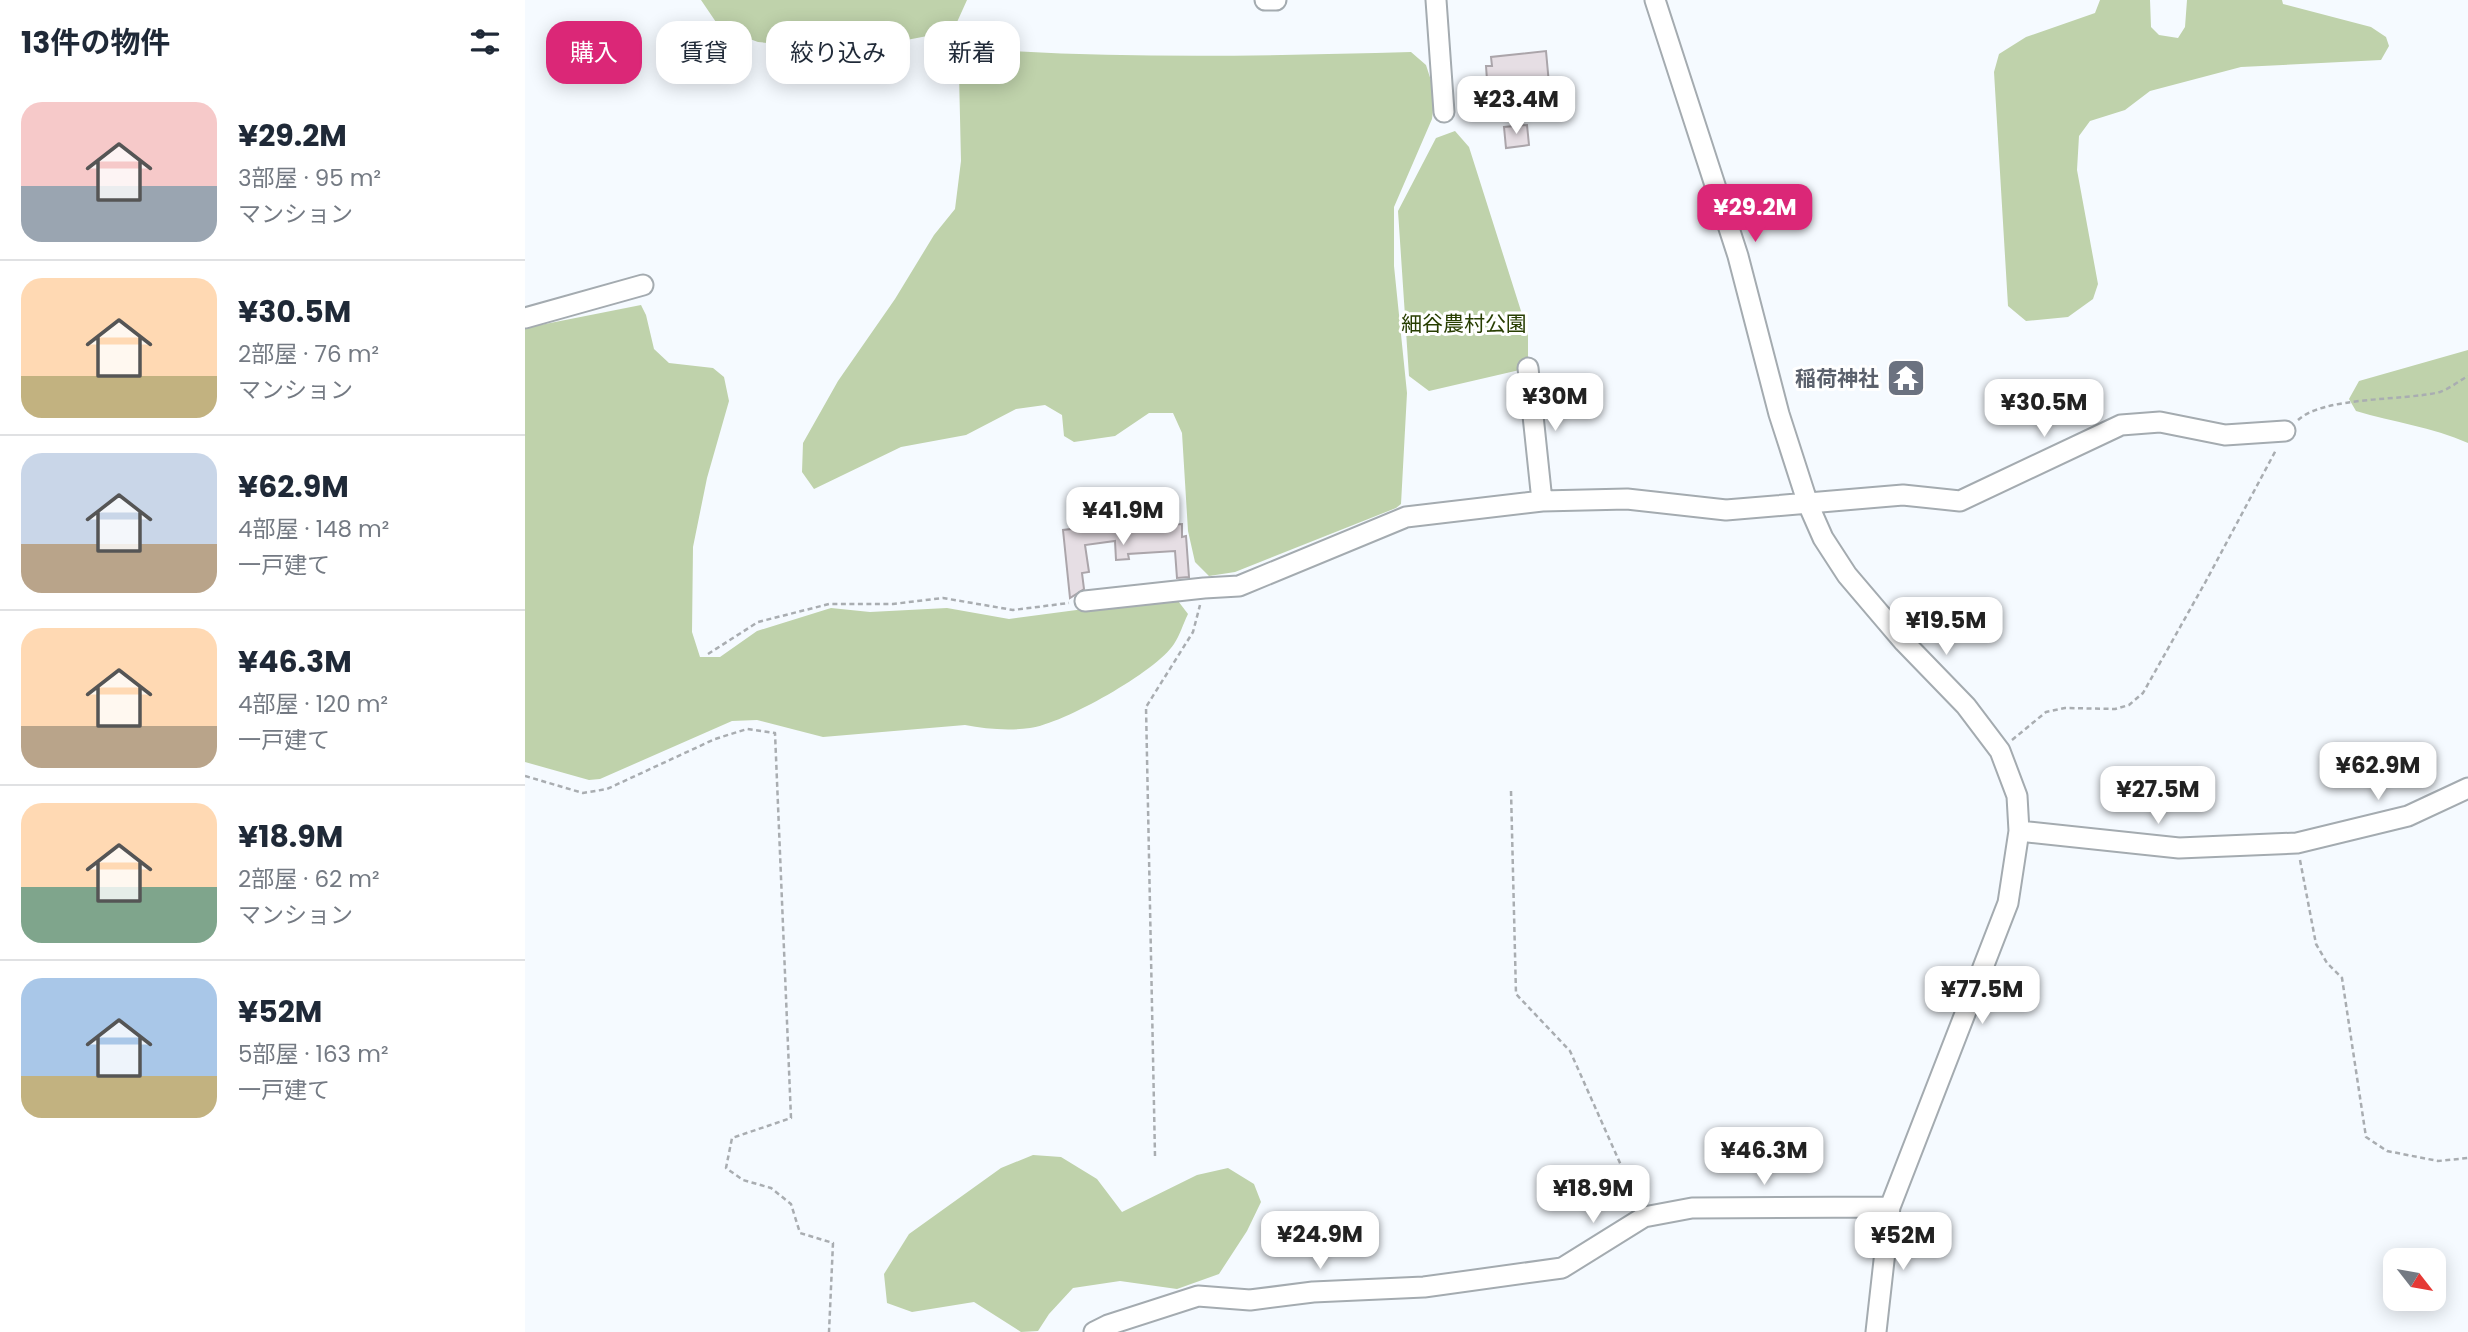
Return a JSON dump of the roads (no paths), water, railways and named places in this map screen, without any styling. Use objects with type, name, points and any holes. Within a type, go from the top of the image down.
[{"type":"street","points":[[1265,0],[1276,0]]},
{"type":"street","points":[[1436,0],[1444,112]]},
{"type":"street","points":[[1655,0],[1738,256],[1779,415],[1808,504],[1823,538],[1846,575],[1904,642],[1966,706],[2000,751],[2017,796],[2019,831],[2008,903],[1890,1207],[1876,1332]]},
{"type":"street","points":[[525,318],[643,285]]},
{"type":"street","points":[[1528,369],[1542,501]]},
{"type":"street","points":[[1085,601],[1239,586],[1406,517],[1542,501],[1627,499],[1726,510],[1903,495],[1960,501],[2121,425],[2160,422],[2225,435],[2285,431]]},
{"type":"street","points":[[2019,831],[2179,848],[2297,843],[2407,816],[2468,788]]},
{"type":"street","points":[[1094,1332],[1198,1296],[1250,1300],[1313,1292],[1424,1287],[1562,1268],[1644,1217],[1692,1208],[1890,1207]]},
{"type":"place","name":"稲荷神社","points":[[1906,378]]},
{"type":"park label","name":"細谷農村公園","points":[[1464,323]]}]
